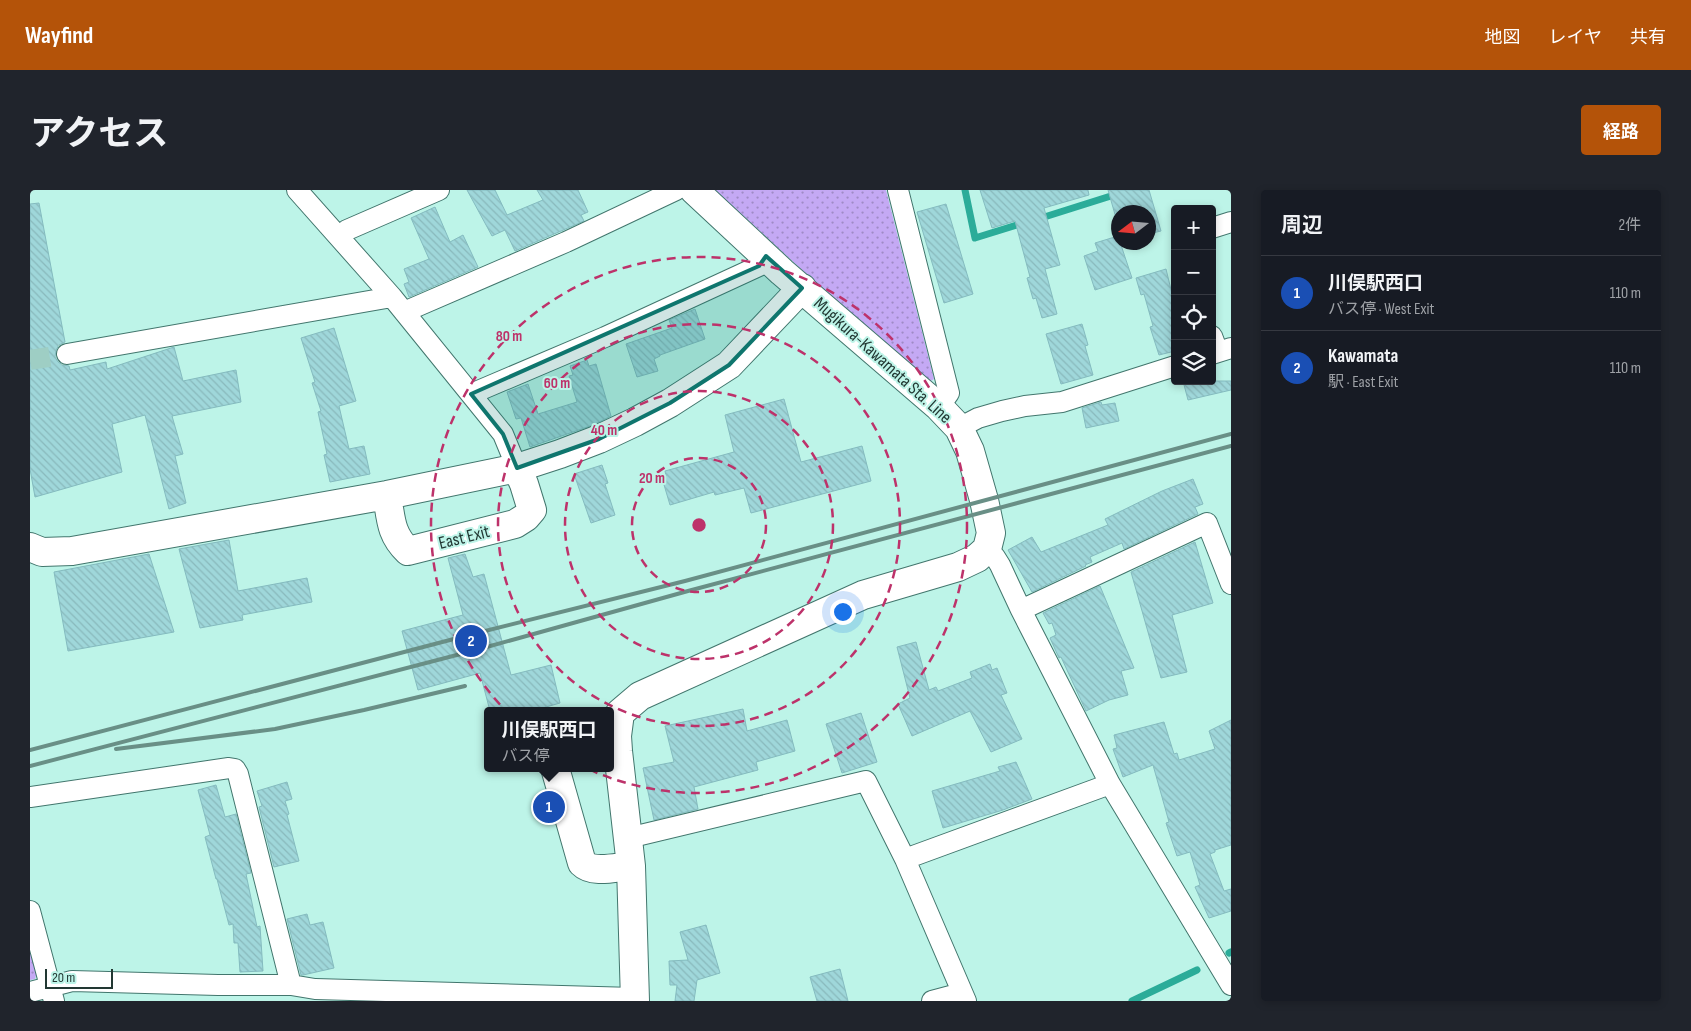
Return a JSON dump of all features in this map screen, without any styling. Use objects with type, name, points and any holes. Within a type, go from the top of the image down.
[{"type":"street","points":[[297,190],[340,236],[398,304],[503,434],[516,468]]},
{"type":"street","points":[[340,236],[348,230],[439,190]]},
{"type":"street","points":[[67,354],[398,304],[566,242],[676,190]]},
{"type":"street","name":"Mugikura-Kawamata Sta. Line","points":[[694,190],[938,407],[959,428],[970,451],[984,500],[991,533],[987,549]]},
{"type":"street","points":[[898,190],[949,394],[938,407]]},
{"type":"street","points":[[1216,227],[1231,222]]},
{"type":"street","points":[[470,394],[605,337],[759,266],[766,256]]},
{"type":"street","points":[[30,547],[42,552],[72,551],[387,496],[516,468],[599,440],[670,403],[729,365],[802,288]]},
{"type":"street","points":[[959,428],[978,418],[1002,411],[1025,406],[1062,402],[1171,367]]},
{"type":"street","name":"East Exit","points":[[387,496],[394,533],[399,543],[408,551],[515,524],[526,517],[532,510],[524,484],[516,468]]},
{"type":"street","points":[[1021,610],[1207,523],[1231,584]]},
{"type":"street","points":[[30,992],[52,994],[72,982],[218,993],[290,986],[315,995],[634,999],[628,838],[614,723],[620,713],[640,696],[863,595],[958,567],[977,558],[987,549],[1000,565],[1110,784],[1228,975]]},
{"type":"street","points":[[30,797],[229,768],[235,770],[238,774],[290,986]]},
{"type":"street","points":[[556,772],[582,863],[586,868],[594,869],[630,866]]},
{"type":"street","points":[[628,838],[866,781],[905,859],[964,997],[932,1001]]},
{"type":"street","points":[[905,859],[1110,784]]},
{"type":"street","points":[[30,911],[52,994]]},
{"type":"highlighted area","points":[[766,256],[802,288],[729,365],[670,403],[599,439],[517,468],[503,434],[471,394],[759,266]]},
{"type":"shaded area","points":[[715,190],[886,190],[934,379],[926,384]]},
{"type":"shaded area","points":[[30,946],[37,972],[35,979],[30,980]]},
{"type":"building","points":[[467,190],[495,190],[507,215],[543,200],[537,190],[578,190],[588,212],[581,215],[584,221],[515,251],[505,230],[492,236]]},
{"type":"building","points":[[980,190],[1088,190],[1089,195],[1044,208],[1060,265],[1045,269],[1057,314],[1042,318],[1036,298],[1033,299],[1027,278],[1030,277],[1015,221],[992,228]]},
{"type":"building","points":[[1108,190],[1149,190],[1153,205],[1112,205]]},
{"type":"building","points":[[39,203],[65,342],[59,345],[56,350],[55,357],[58,362],[69,366],[70,370],[106,362],[107,369],[174,347],[183,381],[236,370],[241,402],[172,416],[183,454],[175,456],[186,503],[169,509],[145,415],[112,424],[122,472],[35,497],[30,469],[30,204]]},
{"type":"building","points":[[946,204],[973,294],[944,303],[917,212]]},
{"type":"building","points":[[435,207],[450,242],[463,235],[478,267],[409,297],[404,284],[409,282],[404,269],[429,259],[411,218]]},
{"type":"building","points":[[1156,214],[1161,231],[1156,232]]},
{"type":"building","points":[[1111,238],[1111,250],[1123,250],[1132,278],[1095,290],[1084,256],[1098,251],[1095,243]]},
{"type":"building","points":[[1166,269],[1171,290],[1171,352],[1159,355],[1150,327],[1153,326],[1144,294],[1141,295],[1136,278]]},
{"type":"building","points":[[695,309],[705,339],[660,355],[654,359],[658,371],[637,377],[626,344],[672,328],[669,320]]},
{"type":"building","points":[[1082,324],[1088,345],[1085,346],[1093,375],[1061,384],[1046,334]]},
{"type":"building","points":[[334,328],[356,401],[339,406],[349,449],[364,446],[370,474],[330,482],[324,455],[327,454],[318,412],[321,411],[312,383],[315,382],[301,338]]},
{"type":"building","points":[[587,360],[589,366],[596,364],[611,416],[593,425],[530,447],[521,418],[516,419],[507,392],[528,384],[538,414],[577,402],[569,376],[573,375],[570,366]]},
{"type":"building","points":[[1216,381],[1231,381],[1231,390],[1188,400],[1184,385],[1216,385]]},
{"type":"building","points":[[784,399],[801,462],[862,446],[871,481],[751,513],[744,488],[715,495],[714,492],[670,505],[662,478],[666,476],[665,471],[734,452],[725,415]]},
{"type":"building","points":[[1101,402],[1102,405],[1115,403],[1119,421],[1086,428],[1082,408]]},
{"type":"building","points":[[602,465],[608,483],[605,484],[615,515],[591,523],[574,474]]},
{"type":"building","points":[[1193,479],[1203,504],[1195,507],[1198,514],[1124,549],[1122,543],[1090,557],[1092,562],[1086,566],[1032,592],[1008,550],[1032,537],[1041,552],[1108,525],[1105,519],[1162,491]]},
{"type":"building","points":[[229,540],[238,591],[307,578],[312,602],[242,615],[243,620],[200,628],[179,549]]},
{"type":"building","points":[[1195,542],[1213,603],[1172,615],[1187,672],[1161,678],[1131,572]]},
{"type":"building","points":[[149,554],[174,632],[68,651],[54,572]]},
{"type":"building","points":[[465,554],[473,577],[484,574],[511,675],[551,665],[560,703],[546,707],[489,707],[480,673],[418,690],[402,631],[463,615],[448,558]]},
{"type":"building","points":[[1100,586],[1134,668],[1121,671],[1128,695],[1109,700],[1086,711],[1050,638],[1056,635],[1052,623],[1049,624],[1043,613]]},
{"type":"building","points":[[916,642],[929,690],[936,687],[938,691],[972,678],[970,672],[990,664],[992,670],[997,668],[1007,693],[1001,695],[1022,739],[991,752],[970,711],[912,736],[898,704],[910,698],[897,647]]},
{"type":"building","points":[[743,709],[747,731],[787,720],[795,751],[756,762],[758,770],[694,787],[698,809],[654,820],[643,768],[674,762],[665,726]]},
{"type":"building","points":[[861,713],[877,762],[842,773],[826,724]]},
{"type":"building","points":[[1231,720],[1231,845],[1215,850],[1215,852],[1210,854],[1224,891],[1231,889],[1231,911],[1209,918],[1195,887],[1200,885],[1190,852],[1177,856],[1166,823],[1169,822],[1153,765],[1123,777],[1113,749],[1117,748],[1114,735],[1164,722],[1174,754],[1177,753],[1179,760],[1215,749],[1209,731]]},
{"type":"building","points":[[1016,762],[1032,799],[943,828],[932,791],[1000,771],[998,767]]},
{"type":"building","points":[[287,782],[292,799],[285,801],[289,814],[287,815],[299,861],[274,867],[259,807],[262,806],[257,791]]},
{"type":"building","points":[[216,785],[225,817],[236,814],[251,873],[246,874],[257,927],[260,926],[263,971],[240,972],[238,943],[234,943],[233,924],[229,925],[205,837],[210,835],[198,790]]},
{"type":"building","points":[[307,914],[310,925],[323,922],[334,968],[301,975],[287,919]]},
{"type":"building","points":[[706,925],[720,973],[697,980],[694,1001],[675,1001],[677,985],[670,985],[669,961],[688,960],[680,932]]},
{"type":"building","points":[[840,969],[848,1001],[817,1001],[810,977]]},
{"type":"waterway","points":[[965,190],[975,238],[1023,223]]},
{"type":"waterway","points":[[1038,219],[1130,190]]},
{"type":"waterway","points":[[1132,1001],[1197,970]]},
{"type":"tunnel","points":[[30,360],[67,354]]},
{"type":"railway","points":[[30,750],[469,635],[685,581],[1231,434]]},
{"type":"railway","points":[[30,766],[476,650],[688,591],[1231,446]]},
{"type":"railway","points":[[116,749],[275,729],[465,686]]},
{"type":"place","name":"Kawamata","points":[[471,641]]},
{"type":"place","name":"川俣駅西口","points":[[549,807]]}]
